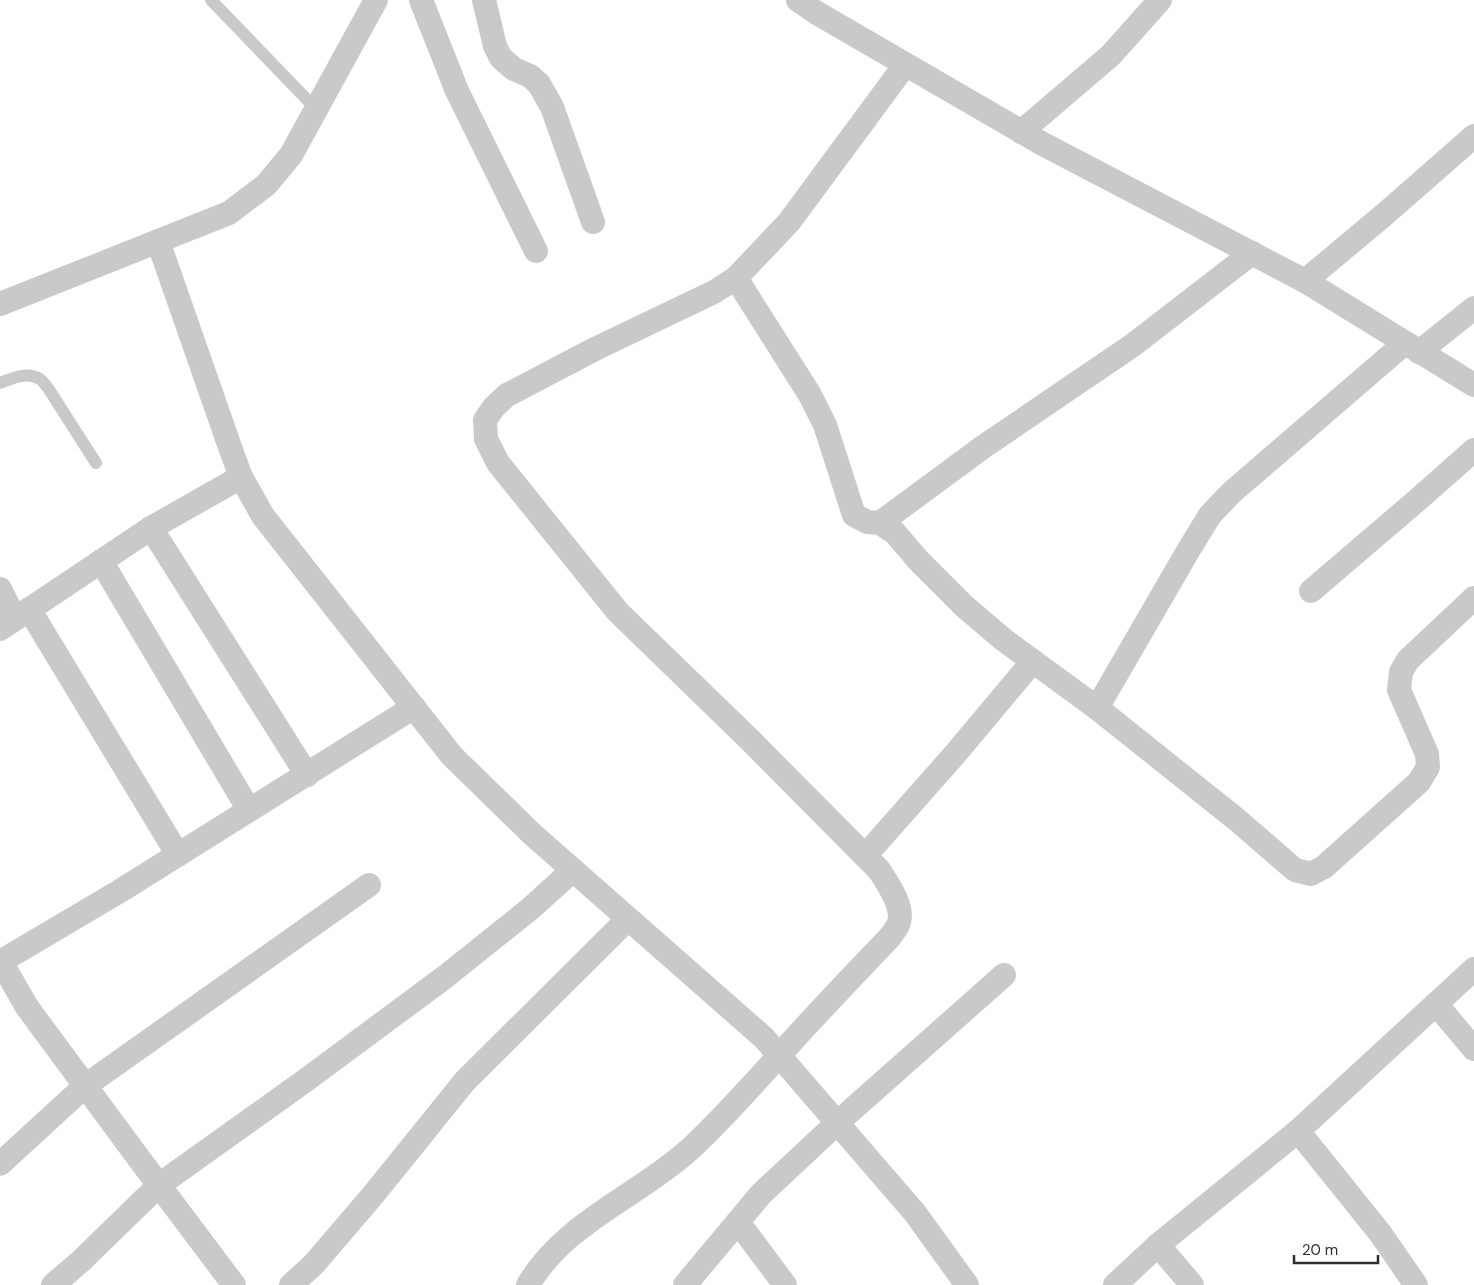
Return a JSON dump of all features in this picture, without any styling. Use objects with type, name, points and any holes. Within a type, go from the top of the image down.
[{"type":"street","points":[[0,304],[229,213],[266,185],[290,155],[376,0]]},
{"type":"street","points":[[422,0],[457,91],[536,251]]},
{"type":"street","points":[[484,0],[495,46],[501,58],[514,69],[530,76],[539,84],[552,107],[593,222]]},
{"type":"street","points":[[798,0],[817,13],[1021,132],[1305,281],[1474,385]]},
{"type":"street","points":[[1021,132],[1111,56],[1160,0]]},
{"type":"street","points":[[528,1285],[534,1274],[551,1253],[573,1234],[694,1146],[714,1127],[889,938],[899,923],[900,909],[895,895],[879,870],[749,739],[618,612],[498,463],[486,439],[485,420],[494,407],[508,395],[595,349],[714,292],[736,278],[789,222],[905,65]]},
{"type":"street","points":[[1305,281],[1474,136]]},
{"type":"street","points":[[158,241],[241,477],[263,516],[452,756],[532,834],[764,1038],[915,1213],[966,1285]]},
{"type":"street","points":[[880,523],[983,447],[1133,345],[1252,253]]},
{"type":"street","points":[[736,278],[810,395],[824,425],[854,515],[867,522],[880,523],[895,533],[919,561],[964,606],[1004,640],[1097,708],[1236,819],[1295,870],[1311,874],[1324,867],[1418,782],[1428,767],[1427,754],[1400,690],[1401,672],[1408,660],[1474,598]]},
{"type":"street","points":[[1097,708],[1210,515],[1231,493],[1412,347],[1474,308]]},
{"type":"street","points":[[1310,591],[1474,450]]},
{"type":"street","points":[[15,619],[151,528],[241,477]]},
{"type":"street","points":[[151,528],[306,775]]},
{"type":"street","points":[[101,561],[249,810]]},
{"type":"street","points":[[0,588],[15,619],[178,855]]},
{"type":"street","points":[[865,856],[956,753],[1033,661]]},
{"type":"street","points":[[234,1285],[27,1007],[0,961],[120,891],[414,707]]},
{"type":"street","points":[[53,1285],[81,1261],[159,1185],[306,1080],[445,977],[530,909],[573,870]]},
{"type":"street","points":[[0,1164],[85,1086],[369,885]]},
{"type":"street","points":[[291,1285],[314,1264],[350,1222],[465,1081],[628,919]]},
{"type":"street","points":[[1115,1285],[1158,1244],[1298,1131],[1474,969]]},
{"type":"street","points":[[685,1285],[761,1194],[837,1123],[1004,975]]},
{"type":"street","points":[[1436,1004],[1474,1049]]},
{"type":"street","points":[[1298,1131],[1380,1233],[1416,1285]]},
{"type":"street","points":[[738,1222],[785,1285]]},
{"type":"street","points":[[1158,1244],[1192,1285]]},
{"type":"lane","points":[[211,0],[316,110]]},
{"type":"lane","points":[[0,383],[19,376],[30,375],[40,379],[48,388],[96,463]]}]
